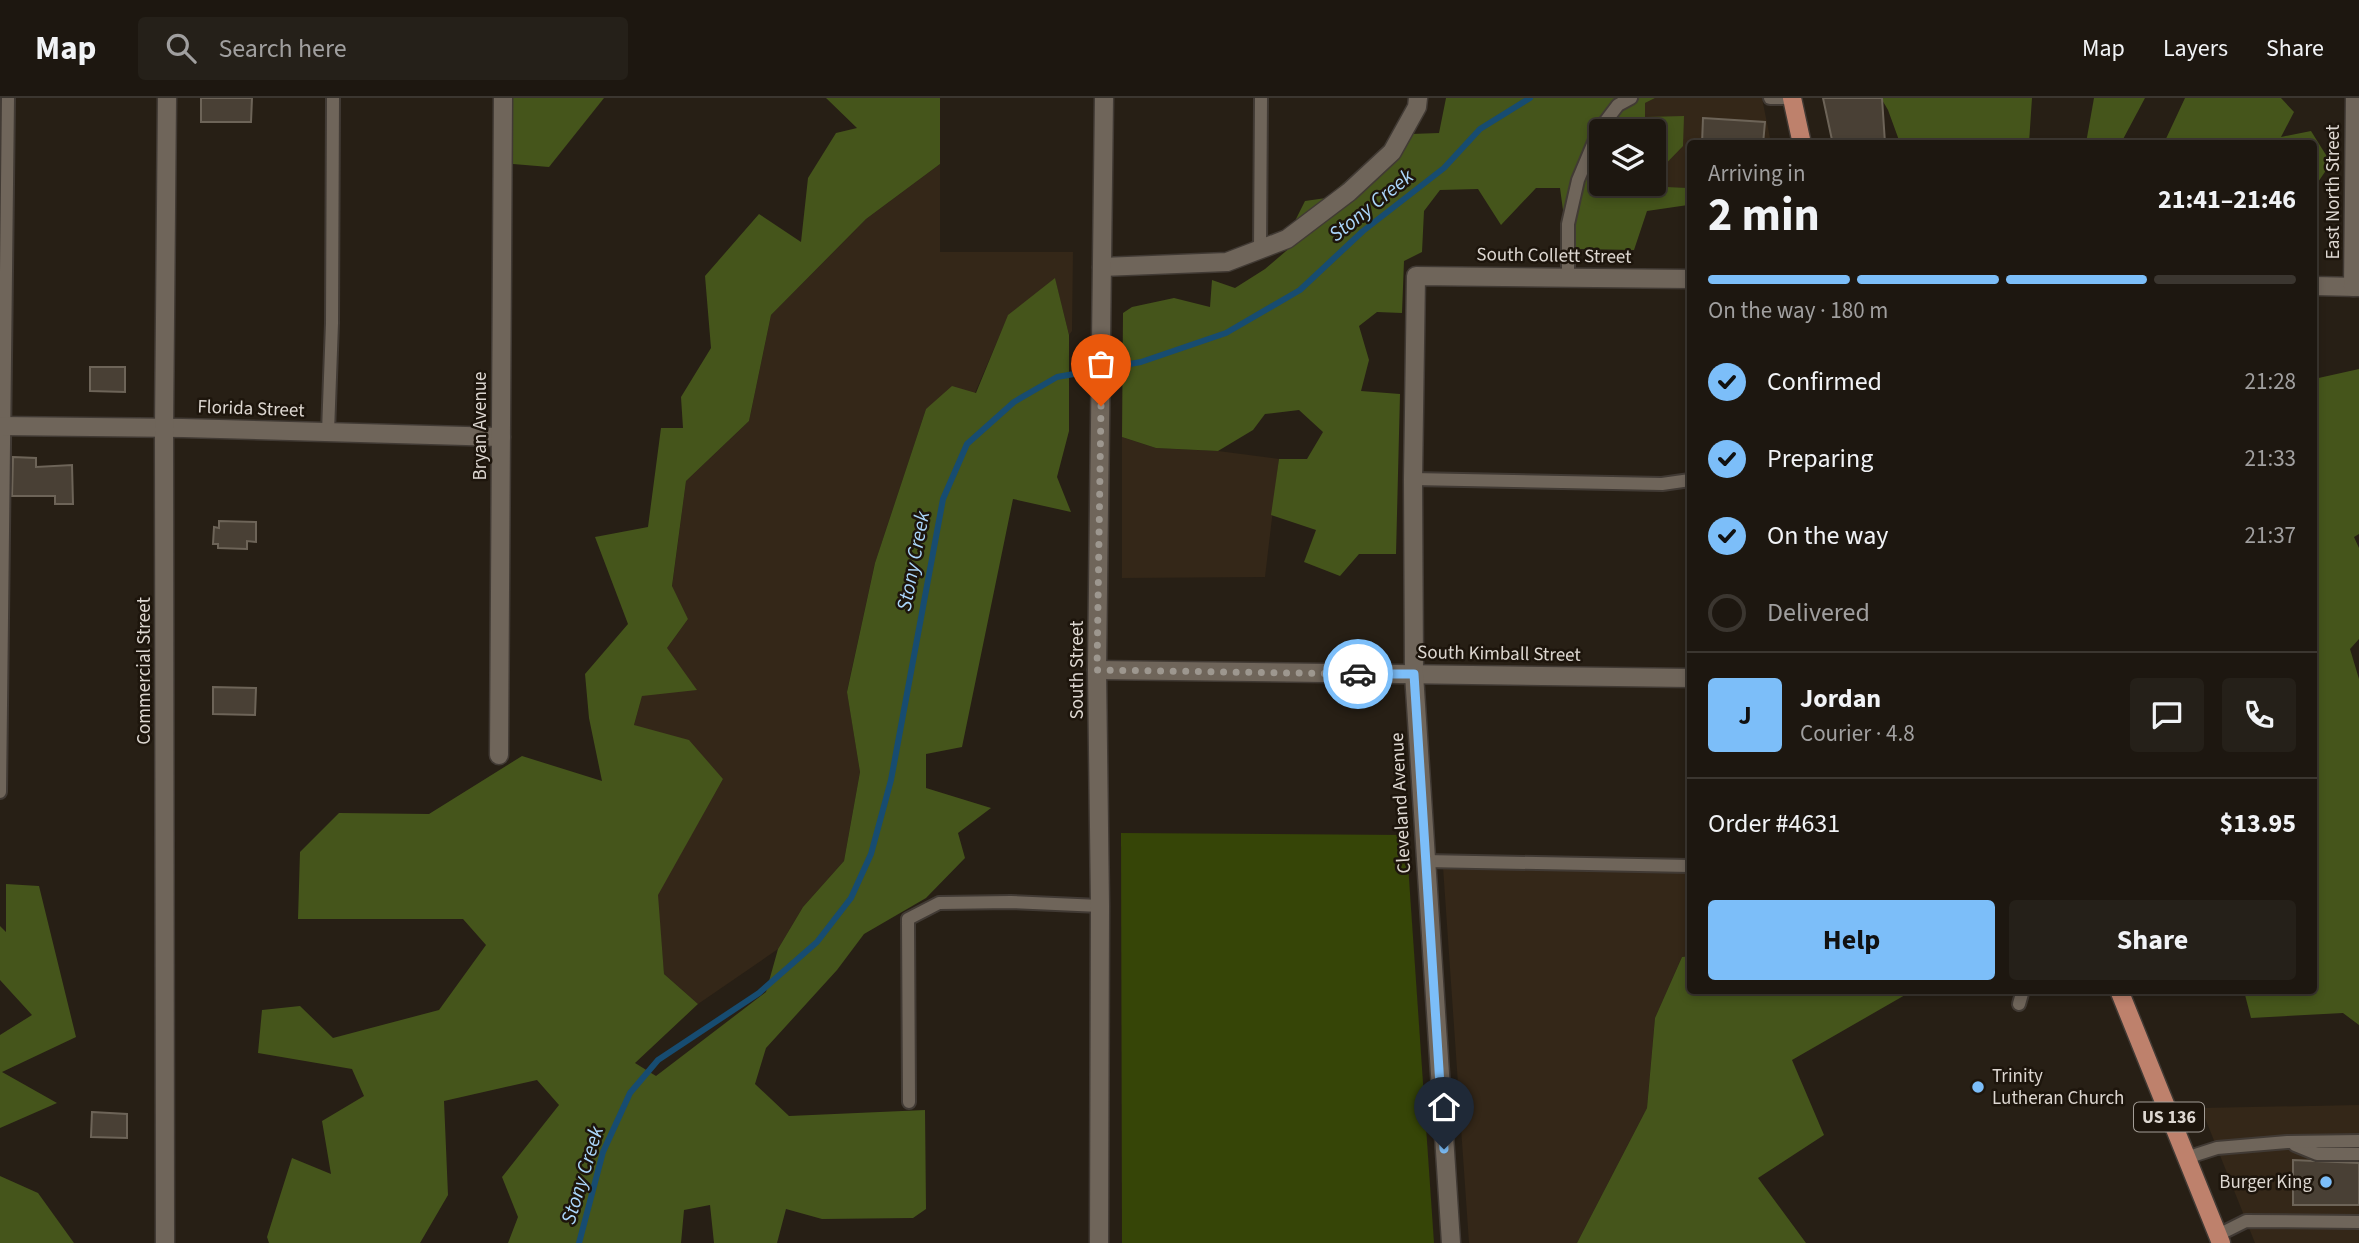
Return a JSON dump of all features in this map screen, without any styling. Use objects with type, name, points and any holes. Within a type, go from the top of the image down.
[{"type":"main road","points":[[1792,98],[1801,140]]},
{"type":"main road","name":"US 136","points":[[2121,994],[2219,1239]]},
{"type":"street","name":"Commercial Street","points":[[166,1243],[164,428],[167,98]]},
{"type":"street","name":"Bryan Avenue","points":[[499,755],[502,98]]},
{"type":"street","name":"South Street","points":[[1100,1243],[1097,670],[1104,98]]},
{"type":"street","name":"East North Street","points":[[2355,98],[2356,287]]},
{"type":"street","points":[[1102,267],[1227,262],[1287,239],[1349,192],[1392,152],[1418,102]]},
{"type":"street","name":"South Collett Street","points":[[1416,276],[1687,279]]},
{"type":"street","name":"Cleveland Avenue","points":[[1416,276],[1414,674],[1451,1243]]},
{"type":"street","points":[[2317,286],[2356,287]]},
{"type":"street","name":"Florida Street","points":[[2,426],[501,437]]},
{"type":"street","name":"South Kimball Street","points":[[1097,670],[1687,678]]},
{"type":"lane","points":[[0,792],[2,426],[8,98]]},
{"type":"lane","points":[[328,432],[332,323],[333,98]]},
{"type":"lane","points":[[1260,251],[1261,98]]},
{"type":"lane","points":[[1568,278],[1568,224],[1578,180],[1599,130],[1618,105],[1632,98]]},
{"type":"lane","points":[[1770,98],[1792,98]]},
{"type":"lane","points":[[1413,479],[1662,485],[1687,481]]},
{"type":"lane","points":[[1425,861],[1687,866]]},
{"type":"lane","points":[[909,1102],[908,919],[939,902],[1100,906]]},
{"type":"lane","points":[[2019,1004],[2022,994]]},
{"type":"lane","points":[[2186,1158],[2217,1148],[2287,1142],[2359,1141]]},
{"type":"lane","points":[[2287,1142],[2317,1154],[2359,1154]]},
{"type":"lane","points":[[2219,1239],[2246,1220],[2359,1222]]},
{"type":"shaded area","points":[[1655,98],[1762,98],[1770,140],[1687,140],[1687,188],[1666,187],[1666,119],[1645,119],[1645,103]]},
{"type":"shaded area","points":[[940,164],[940,252],[1073,252],[1072,331],[1069,335],[1055,279],[1008,316],[975,393],[926,409],[875,563],[847,691],[860,772],[844,861],[803,907],[778,949],[698,1004],[664,974],[657,895],[723,779],[634,725],[642,696],[667,648],[688,619],[672,587],[686,481],[749,421],[771,315],[866,219]]},
{"type":"shaded area","points":[[1122,437],[1156,448],[1218,451],[1279,459],[1265,577],[1122,578]]},
{"type":"shaded area","points":[[1443,867],[1687,872],[1687,956],[1682,957],[1655,1018],[1647,1108],[1577,1243],[1469,1243]]},
{"type":"shaded area","points":[[2359,1105],[2359,1243],[2255,1243],[2201,1108]]},
{"type":"green space","points":[[513,98],[604,98],[549,167],[513,164]]},
{"type":"green space","points":[[826,98],[940,98],[940,164],[866,219],[771,315],[749,421],[686,481],[672,586],[688,619],[667,648],[697,690],[642,696],[634,725],[689,740],[723,779],[658,895],[664,974],[698,1004],[635,1063],[656,1076],[766,992],[778,949],[803,907],[844,861],[860,772],[847,692],[875,563],[926,409],[952,386],[976,393],[1008,315],[1055,278],[1069,335],[1069,431],[1057,477],[1071,512],[1013,499],[962,747],[926,754],[926,788],[991,808],[958,833],[965,858],[926,898],[864,934],[837,970],[766,1048],[755,1084],[789,1116],[925,1110],[926,1209],[913,1218],[822,1219],[786,1209],[777,1243],[714,1243],[710,1205],[684,1210],[681,1243],[508,1243],[518,1217],[502,1177],[559,1105],[537,1080],[444,1101],[448,1195],[420,1243],[269,1243],[267,1237],[292,1158],[331,1174],[322,1121],[364,1096],[352,1069],[258,1053],[262,1010],[300,1006],[333,1038],[439,1010],[486,945],[463,919],[298,919],[300,852],[339,813],[429,814],[522,756],[602,781],[589,718],[585,674],[628,624],[595,537],[648,527],[661,428],[683,428],[681,397],[711,348],[705,276],[759,214],[801,242],[808,178],[836,133],[857,128]]},
{"type":"green space","points":[[1446,98],[1655,98],[1645,103],[1645,117],[1684,116],[1683,146],[1666,164],[1666,119],[1589,119],[1589,196],[1666,196],[1666,187],[1687,188],[1687,205],[1647,211],[1634,250],[1579,249],[1567,240],[1560,188],[1536,188],[1501,225],[1478,189],[1440,190],[1424,211],[1422,252],[1404,261],[1402,313],[1377,312],[1359,326],[1369,360],[1361,391],[1400,394],[1396,554],[1359,554],[1340,576],[1304,562],[1316,530],[1271,515],[1279,459],[1307,459],[1323,432],[1299,410],[1265,414],[1253,430],[1218,451],[1156,448],[1122,437],[1123,313],[1132,307],[1174,298],[1210,307],[1212,280],[1235,288],[1265,269],[1306,234],[1296,219],[1305,201],[1326,198],[1384,148],[1411,134],[1439,133]]},
{"type":"green space","points":[[1881,98],[2032,98],[2029,140],[1899,140]]},
{"type":"green space","points":[[2094,98],[2145,98],[2123,140],[2087,140]]},
{"type":"green space","points":[[2185,98],[2281,98],[2294,112],[2281,137],[2311,131],[2317,140],[2165,140]]},
{"type":"green space","points":[[2317,141],[2331,163],[2317,184]]},
{"type":"green space","points":[[2359,369],[2359,534],[2354,537],[2359,548],[2359,639],[2350,649],[2359,679],[2359,1025],[2343,1013],[2251,1018],[2245,994],[2317,994],[2317,378]]},
{"type":"green space","points":[[1121,833],[1406,835],[1434,1243],[1122,1243]]},
{"type":"green space","points":[[6,884],[39,886],[76,1037],[2,1072],[57,1103],[0,1128],[0,1035],[32,1015],[0,980],[0,926],[6,932]]},
{"type":"green space","points":[[1687,956],[1687,994],[1907,994],[1792,1060],[1824,1135],[1758,1178],[1806,1243],[1577,1243],[1647,1108],[1655,1018],[1682,957]]},
{"type":"green space","points":[[0,1176],[38,1193],[74,1243],[0,1243]]},
{"type":"building","points":[[201,98],[252,98],[251,122],[201,122]]},
{"type":"building","points":[[1823,98],[1882,98],[1885,140],[1832,140]]},
{"type":"building","points":[[1703,118],[1765,122],[1763,140],[1702,140]]},
{"type":"building","points":[[90,367],[125,367],[125,392],[90,391]]},
{"type":"building","points":[[13,457],[36,458],[36,467],[72,465],[73,504],[55,504],[55,496],[12,496]]},
{"type":"building","points":[[219,521],[256,522],[256,542],[247,541],[247,549],[218,548],[218,544],[213,544],[214,527],[219,528]]},
{"type":"building","points":[[213,687],[256,688],[255,715],[213,714]]},
{"type":"building","points":[[92,1112],[127,1114],[127,1138],[91,1137]]},
{"type":"building","name":"Burger King","points":[[2293,1160],[2359,1163],[2359,1205],[2293,1205]]},
{"type":"waterway","name":"Stony Creek","points":[[579,1243],[603,1152],[630,1093],[658,1060],[759,993],[817,942],[851,898],[871,854],[891,780],[943,499],[967,444],[1014,402],[1057,377],[1141,362],[1226,333],[1300,290],[1363,231],[1444,168],[1480,129],[1530,98]]},
{"type":"way so far","points":[[1101,406],[1097,670],[1358,674]]},
{"type":"place","name":"Trinity Lutheran Church","points":[[1978,1087]]},
{"type":"place","name":"Burger King","points":[[2326,1182]]},
{"type":"route","points":[[1358,674],[1414,674],[1444,1149]]}]
